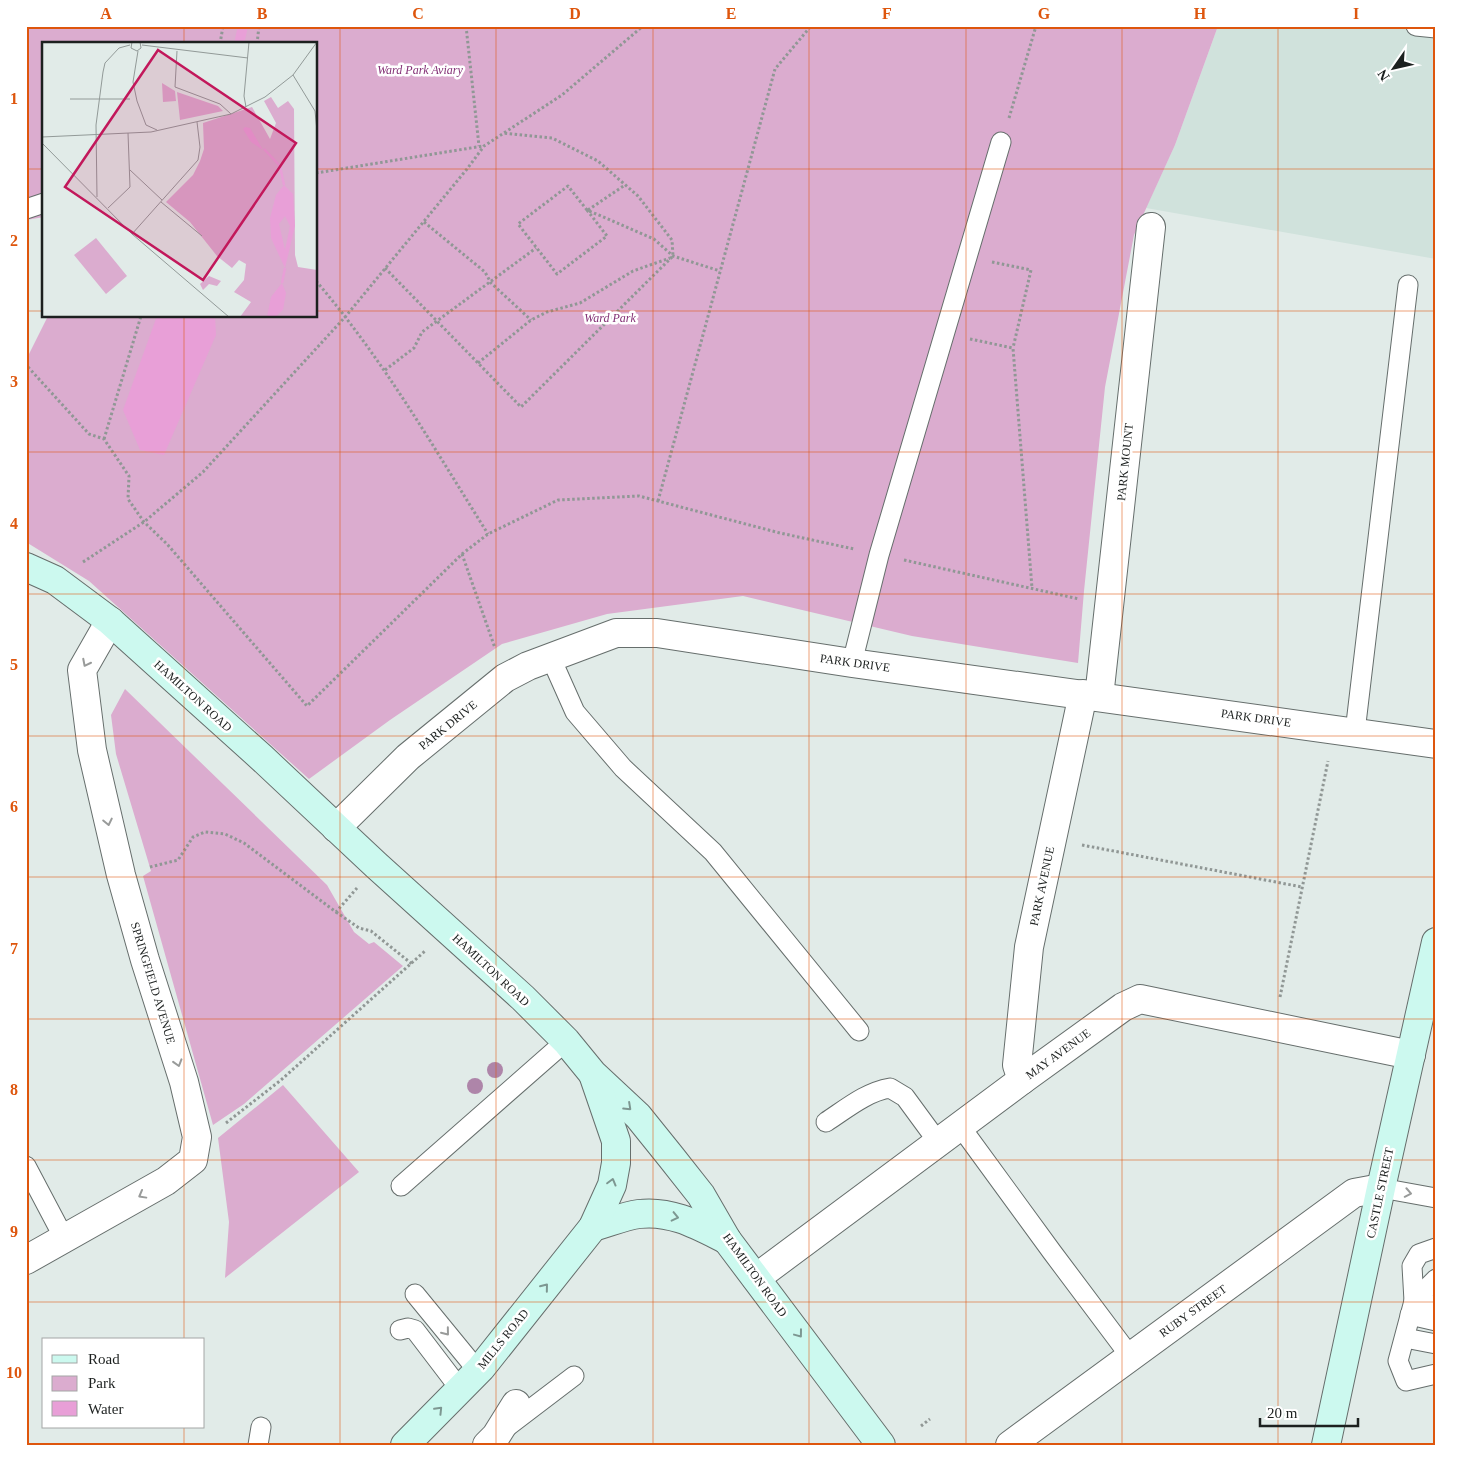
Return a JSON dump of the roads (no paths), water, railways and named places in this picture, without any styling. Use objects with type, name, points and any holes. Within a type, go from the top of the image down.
[{"type":"main road","name":"HAMILTON ROAD","points":[[26,567],[55,580],[110,621],[523,998],[566,1041],[593,1074],[638,1116],[701,1195],[728,1240],[881,1445]]},
{"type":"main road","name":"CASTLE STREET","points":[[1326,1445],[1436,942]]},
{"type":"main road","name":"MILLS ROAD","points":[[405,1445],[469,1380],[593,1227],[612,1185],[616,1163],[616,1141],[593,1074]]},
{"type":"main road","points":[[593,1227],[638,1214],[660,1213],[686,1219],[728,1240]]},
{"type":"street","name":"PARK MOUNT","points":[[1091,696],[1109,605],[1151,227]]},
{"type":"street","name":"SPRINGFIELD AVENUE","points":[[26,1260],[166,1181],[193,1160],[197,1137],[184,1082],[121,875],[92,750],[82,670],[110,621]]},
{"type":"street","name":"PARK DRIVE","points":[[336,828],[408,758],[506,678],[550,656],[616,634],[657,633],[852,663],[1436,744]]},
{"type":"street","name":"PARK AVENUE","points":[[1022,1080],[1017,1064],[1029,947],[1052,839],[1091,696]]},
{"type":"street","name":"MAY AVENUE","points":[[756,1278],[1022,1080],[1123,1007],[1140,999],[1411,1055]]},
{"type":"street","name":"RUBY STREET","points":[[1010,1445],[1354,1192],[1381,1188]]},
{"type":"street","points":[[496,1442],[516,1404]]},
{"type":"lane","points":[[1416,26],[1436,28]]},
{"type":"lane","points":[[852,663],[879,555],[1001,142]]},
{"type":"lane","points":[[26,208],[42,204]]},
{"type":"lane","points":[[1344,730],[1408,285]]},
{"type":"lane","points":[[550,656],[575,712],[624,768],[712,852],[859,1031]]},
{"type":"lane","points":[[401,1186],[566,1041]]},
{"type":"lane","points":[[826,1122],[878,1090],[890,1088],[904,1097],[938,1142]]},
{"type":"lane","points":[[960,1126],[1130,1356]]},
{"type":"lane","points":[[26,1166],[64,1238]]},
{"type":"lane","points":[[1381,1188],[1436,1198]]},
{"type":"lane","points":[[1436,1248],[1419,1254],[1412,1266],[1412,1308],[1398,1361],[1406,1381],[1436,1374]]},
{"type":"lane","points":[[1412,1308],[1436,1280]]},
{"type":"lane","points":[[415,1294],[469,1380]]},
{"type":"lane","points":[[1412,1308],[1436,1306]]},
{"type":"lane","points":[[1412,1308],[1436,1321]]},
{"type":"lane","points":[[400,1330],[408,1328],[415,1330],[469,1380]]},
{"type":"lane","points":[[1405,1338],[1436,1344]]},
{"type":"lane","points":[[496,1442],[574,1376]]},
{"type":"water","points":[[156,318],[215,318],[216,335],[164,455],[140,450],[123,410]]},
{"type":"waterway","points":[[239,42],[243,26]]},
{"type":"park label","name":"Ward Park Aviary","points":[[420,70]]},
{"type":"park label","name":"Ward Park","points":[[610,318]]}]
